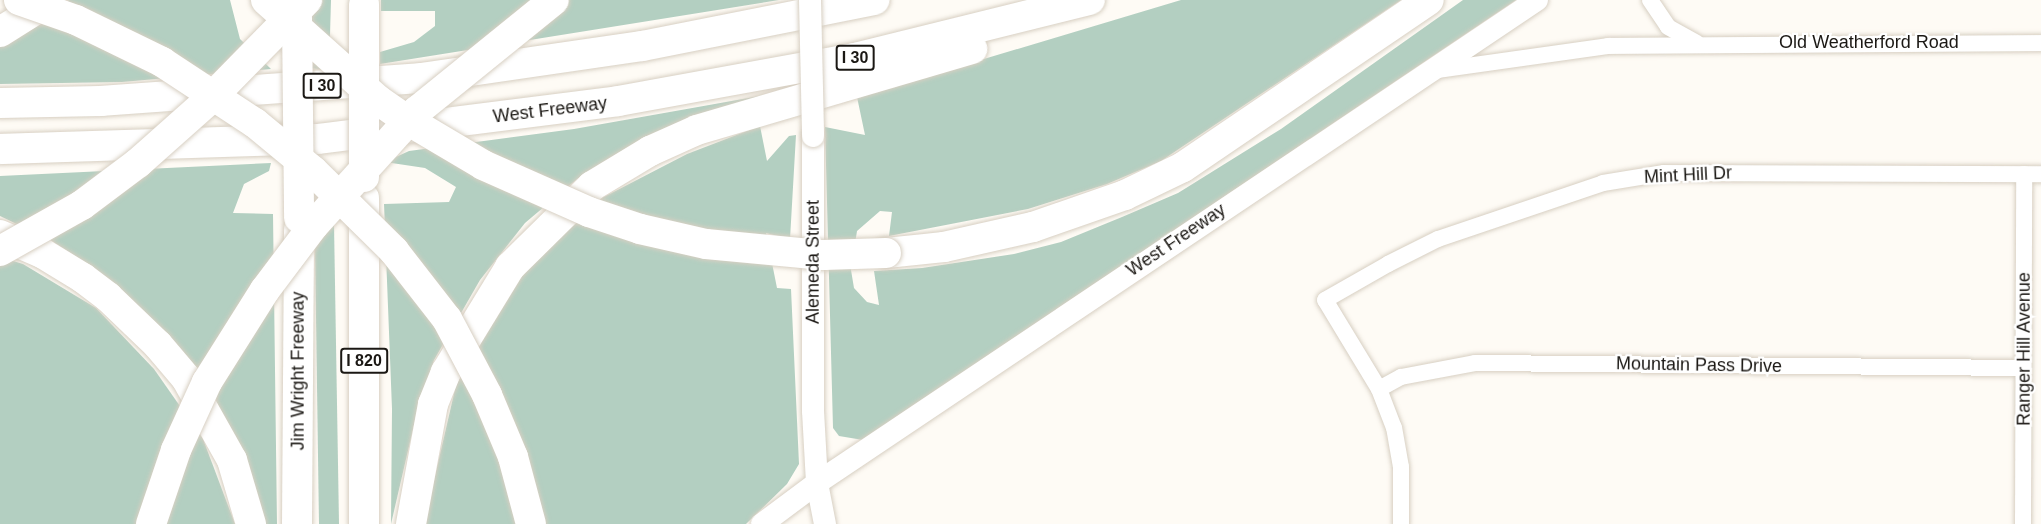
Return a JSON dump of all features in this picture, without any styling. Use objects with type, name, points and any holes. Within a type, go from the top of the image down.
[{"type":"highway","points":[[19,0],[76,20],[162,62],[255,123],[314,171],[394,251],[447,319],[487,395],[513,458],[531,524]]},
{"type":"highway","points":[[0,32],[51,0]]},
{"type":"highway","points":[[266,0],[355,80],[404,118],[483,165],[589,212],[640,229],[706,244],[823,255],[886,253],[944,247],[1033,227],[1125,195],[1183,167],[1429,0]]},
{"type":"highway","name":"Jim Wright Freeway","points":[[297,0],[299,218],[297,524]]},
{"type":"highway","points":[[0,252],[82,206],[138,163],[210,99],[307,0]]},
{"type":"highway","points":[[151,524],[176,450],[207,382],[265,290],[314,225],[417,111],[554,0]]},
{"type":"highway","name":"I 30","points":[[0,103],[100,101],[422,78],[642,46],[874,0]]},
{"type":"highway","name":"West Freeway","points":[[0,149],[318,139],[618,101],[855,58],[1090,0]]},
{"type":"highway","points":[[411,524],[432,404],[446,372],[510,267],[592,186],[650,151],[697,130],[1032,31],[1080,15],[1097,0]]},
{"type":"highway","name":"I 820","points":[[364,2],[364,524]]},
{"type":"highway","points":[[0,235],[42,253],[83,278],[108,297],[158,345],[186,378],[232,460],[250,524]]},
{"type":"main road","name":"Alemeda Street","points":[[810,0],[817,483],[825,524]]},
{"type":"main road","name":"West Freeway","points":[[762,524],[817,483],[1537,0]]},
{"type":"street","name":"Old Weatherford Road","points":[[1650,0],[1668,27],[1698,43]]},
{"type":"street","name":"Old Weatherford Road","points":[[1431,71],[1608,46],[1698,43],[2041,43]]},
{"type":"street","name":"Mint Hill Dr","points":[[1379,389],[1325,300],[1438,239],[1603,183],[1664,172],[2033,174]]},
{"type":"street","name":"Ranger Hill Avenue","points":[[2023,524],[2023,368],[2033,174]]},
{"type":"street","name":"Mountain Pass Drive","points":[[1379,389],[1401,377],[1475,363],[2023,368]]},
{"type":"street","points":[[1379,389],[1394,428],[1401,467],[1401,524]]},
{"type":"green space","points":[[69,0],[230,0],[240,39],[271,69],[122,82],[0,84],[0,42],[27,31]]},
{"type":"green space","points":[[311,0],[331,0],[329,70],[309,68]]},
{"type":"green space","points":[[381,0],[779,0],[380,64],[380,52],[414,42],[435,26],[435,11],[381,11]]},
{"type":"green space","points":[[1181,0],[1401,0],[1161,161],[1107,184],[1028,209],[889,236],[892,212],[880,211],[857,231],[851,270],[854,288],[867,302],[879,305],[874,271],[922,268],[1014,254],[1061,242],[1178,193],[1281,129],[1463,0],[1516,0],[863,440],[839,436],[833,428],[825,127],[865,135],[857,97]]},
{"type":"green space","points":[[771,94],[654,135],[577,179],[525,223],[480,280],[434,360],[416,416],[391,524],[392,409],[384,204],[449,202],[456,187],[425,168],[385,162],[409,151],[574,129]]},
{"type":"green space","points":[[760,126],[767,161],[789,136],[796,135],[790,239],[766,233],[777,288],[791,289],[799,464],[787,484],[746,524],[424,524],[456,385],[514,283],[555,237],[602,198],[687,154]]},
{"type":"green space","points":[[271,163],[269,171],[244,184],[233,213],[273,214],[277,524],[264,524],[258,502],[89,265],[52,241],[0,216],[0,176]]},
{"type":"green space","points":[[334,224],[339,524],[319,524],[315,247]]},
{"type":"green space","points":[[0,257],[23,264],[96,308],[154,369],[203,439],[235,524],[0,524]]}]
